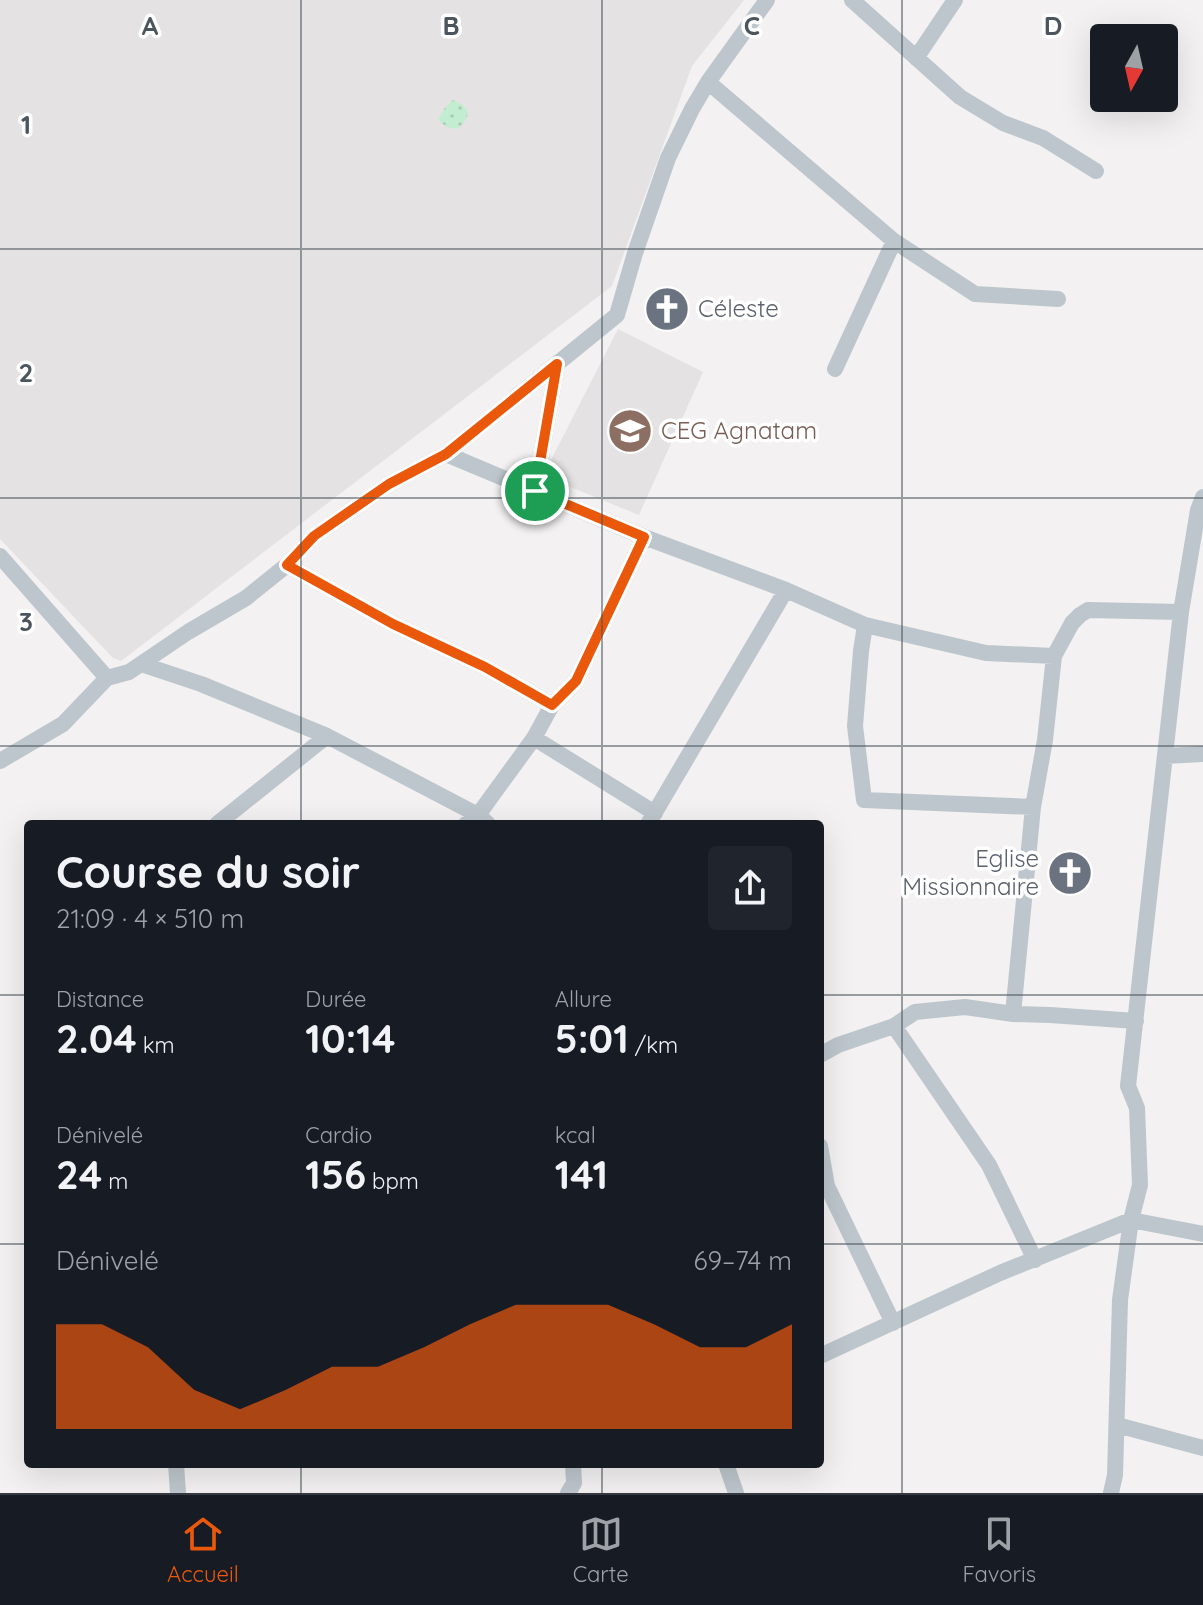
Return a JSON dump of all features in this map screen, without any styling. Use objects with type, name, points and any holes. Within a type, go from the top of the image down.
[{"type":"street","points":[[0,761],[63,724],[107,678],[129,672],[246,598],[287,565],[314,536],[389,484],[446,454],[617,315],[668,158],[708,82],[767,0]]},
{"type":"street","points":[[852,0],[960,97],[1003,123],[1043,138],[1096,171]]},
{"type":"street","points":[[916,58],[955,0]]},
{"type":"street","points":[[708,82],[894,241],[975,294],[1058,299]]},
{"type":"street","points":[[835,369],[894,241]]},
{"type":"street","points":[[535,491],[557,364]]},
{"type":"street","points":[[446,454],[644,537],[786,590],[855,620],[986,653],[1054,656]]},
{"type":"street","points":[[1111,1493],[1115,1475],[1120,1300],[1131,1220],[1140,1185],[1137,1108],[1128,1086],[1181,612],[1198,510],[1203,497]]},
{"type":"street","points":[[478,820],[534,738],[552,705],[576,681],[644,537]]},
{"type":"street","points":[[0,556],[107,678]]},
{"type":"street","points":[[287,565],[393,624],[485,667],[552,705]]},
{"type":"street","points":[[534,738],[652,818],[786,590]]},
{"type":"street","points":[[1013,1014],[1033,807],[1045,740],[1054,656],[1072,623],[1088,610],[1181,612]]},
{"type":"street","points":[[855,620],[861,651],[855,726],[864,800],[1033,807]]},
{"type":"street","points":[[141,664],[201,684],[327,736],[475,820]]},
{"type":"street","points":[[222,820],[327,736]]},
{"type":"street","points":[[1165,756],[1203,754]]},
{"type":"street","points":[[824,1053],[894,1026],[915,1012],[953,1008],[1136,1021]]},
{"type":"street","points":[[894,1026],[989,1165],[1035,1260]]},
{"type":"street","points":[[824,1169],[827,1186],[893,1323]]},
{"type":"street","points":[[824,1354],[1131,1220],[1203,1234]]},
{"type":"street","points":[[1117,1425],[1203,1448]]},
{"type":"street","points":[[176,1468],[178,1493]]},
{"type":"street","points":[[568,1493],[574,1483],[573,1468]]},
{"type":"street","points":[[727,1468],[736,1493]]},
{"type":"shaded area","points":[[0,0],[744,0],[692,66],[612,286],[121,661],[113,658],[0,539]]},
{"type":"shaded area","name":"CEG Agnatam","points":[[618,329],[703,372],[639,515],[546,477],[553,456]]},
{"type":"green space","points":[[453,100],[463,106],[467,113],[457,129],[447,127],[438,120]]},
{"type":"place","name":"Céleste","points":[[667,309]]},
{"type":"place","name":"CEG Agnatam","points":[[630,431]]},
{"type":"place","name":"Eglise Missionnaire","points":[[1070,873]]},
{"type":"route","points":[[557,364],[535,491],[644,537],[576,681],[552,705],[485,667],[393,624],[287,565],[314,536],[389,484],[446,454],[557,364]]}]
